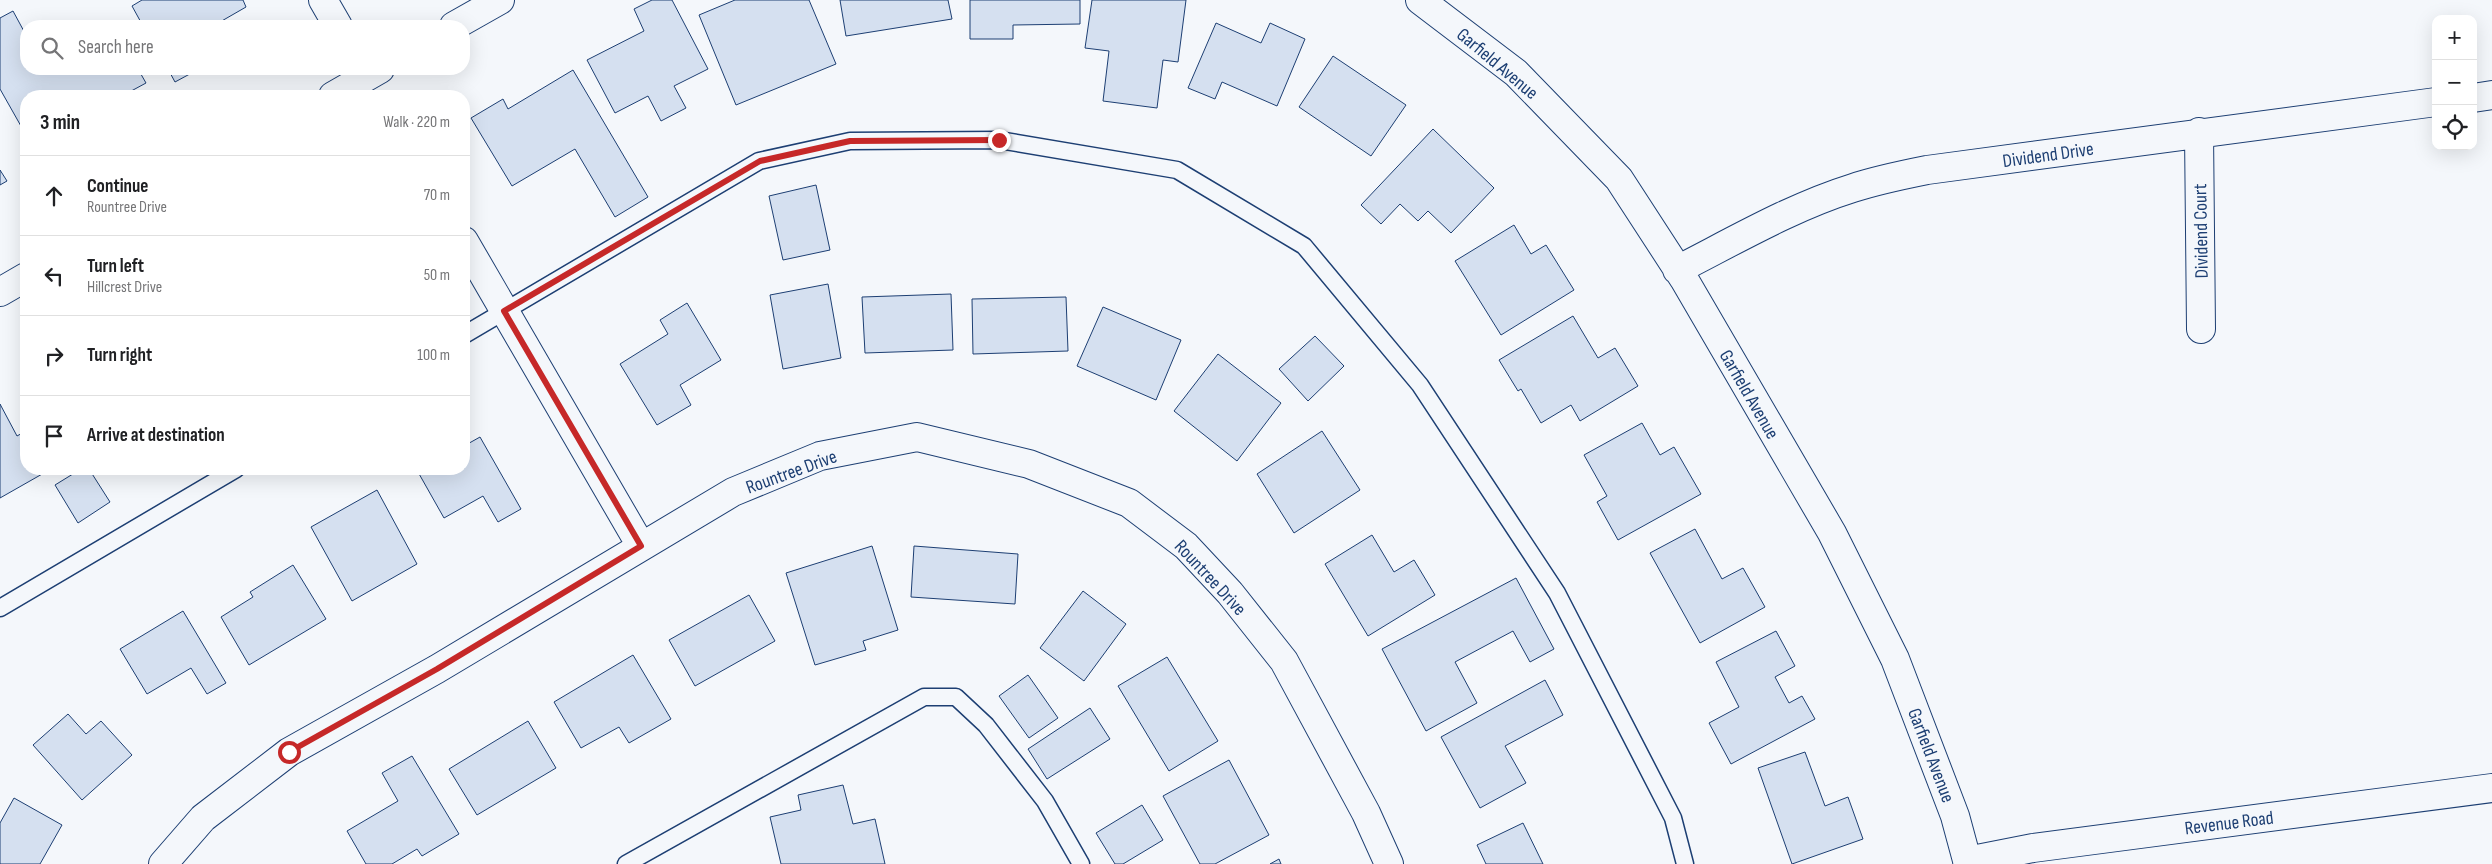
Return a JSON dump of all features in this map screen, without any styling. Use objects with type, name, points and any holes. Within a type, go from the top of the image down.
[{"type":"street","points":[[323,0],[335,20]]},
{"type":"street","points":[[465,20],[500,0]]},
{"type":"street","name":"Garfield Avenue","points":[[1420,0],[1516,73],[1619,179],[1677,270],[1832,533],[1895,659],[1955,816],[1968,862]]},
{"type":"street","points":[[346,90],[373,77]]},
{"type":"street","points":[[2477,97],[2492,95]]},
{"type":"street","name":"Dividend Drive","points":[[1677,270],[1814,203],[1852,188],[1890,178],[1927,170],[2199,132],[2432,103]]},
{"type":"street","name":"Dividend Court","points":[[2199,132],[2201,329]]},
{"type":"street","points":[[470,252],[641,546]]},
{"type":"street","points":[[0,292],[20,280]]},
{"type":"street","name":"Rountree Drive","points":[[163,864],[203,818],[289,752],[437,669],[733,492],[820,456],[917,437],[1029,464],[1129,503],[1186,546],[1230,592],[1284,661],[1366,813],[1390,864]]},
{"type":"street","name":"Revenue Road","points":[[1968,862],[2052,845],[2492,788]]},
{"type":"lane","points":[[470,331],[760,161],[850,141],[999,140],[1177,170],[1304,246],[1420,385],[1557,593],[1673,818],[1685,864]]},
{"type":"lane","points":[[0,608],[226,475]]},
{"type":"lane","points":[[626,864],[924,697],[956,698],[986,725],[1045,801],[1081,864]]},
{"type":"building","points":[[142,0],[243,0],[246,7],[223,20],[140,20],[132,6]]},
{"type":"building","points":[[652,0],[672,0],[708,69],[674,86],[686,108],[661,121],[648,96],[615,113],[587,60],[644,31],[634,9]]},
{"type":"building","points":[[735,0],[809,0],[836,64],[736,105],[699,15]]},
{"type":"building","points":[[840,0],[948,0],[952,19],[846,36]]},
{"type":"building","points":[[970,0],[1080,0],[1080,24],[1013,25],[1013,39],[970,39]]},
{"type":"building","points":[[1092,0],[1186,0],[1178,62],[1163,60],[1157,108],[1103,101],[1109,51],[1085,48]]},
{"type":"building","points":[[13,11],[20,24],[20,75],[141,75],[146,83],[133,90],[20,90],[20,124],[0,89],[0,18]]},
{"type":"building","points":[[1216,23],[1261,43],[1270,23],[1305,39],[1277,106],[1222,82],[1215,99],[1188,88]]},
{"type":"building","points":[[1333,56],[1406,105],[1371,156],[1299,107]]},
{"type":"building","points":[[573,70],[648,197],[615,217],[575,149],[512,186],[471,118],[503,99],[508,109]]},
{"type":"building","points":[[171,75],[188,75],[175,82]]},
{"type":"building","points":[[1433,129],[1494,188],[1451,233],[1428,211],[1418,221],[1400,204],[1381,224],[1361,205]]},
{"type":"building","points":[[0,170],[7,181],[0,185]]},
{"type":"building","points":[[816,185],[830,250],[783,260],[769,196]]},
{"type":"building","points":[[1514,225],[1531,254],[1546,245],[1574,290],[1501,335],[1455,261]]},
{"type":"building","points":[[828,284],[841,358],[783,369],[770,295]]},
{"type":"building","points":[[951,294],[953,350],[865,353],[862,297]]},
{"type":"building","points":[[1066,297],[1068,351],[973,354],[972,299]]},
{"type":"building","points":[[687,303],[721,360],[680,385],[691,405],[657,425],[620,364],[668,334],[660,320]]},
{"type":"building","points":[[1103,307],[1181,340],[1156,400],[1077,366]]},
{"type":"building","points":[[1573,316],[1598,358],[1615,348],[1638,386],[1580,421],[1571,405],[1541,423],[1521,389],[1518,391],[1499,360]]},
{"type":"building","points":[[1315,336],[1344,366],[1308,401],[1279,369]]},
{"type":"building","points":[[1218,354],[1281,403],[1237,461],[1174,411]]},
{"type":"building","points":[[0,404],[17,436],[20,434],[20,475],[40,475],[0,498]]},
{"type":"building","points":[[1642,423],[1660,455],[1674,447],[1701,494],[1618,540],[1597,502],[1607,496],[1584,455]]},
{"type":"building","points":[[1322,431],[1360,490],[1294,533],[1257,474]]},
{"type":"building","points":[[480,437],[521,509],[498,522],[483,496],[444,518],[420,475],[470,475],[470,443]]},
{"type":"building","points":[[71,475],[93,475],[110,502],[78,523],[55,485]]},
{"type":"building","points":[[377,490],[417,564],[352,601],[311,527]]},
{"type":"building","points":[[1695,529],[1722,579],[1743,568],[1765,607],[1700,643],[1650,553]]},
{"type":"building","points":[[1372,535],[1394,572],[1414,560],[1435,595],[1368,636],[1325,564]]},
{"type":"building","points":[[872,546],[898,630],[863,641],[866,650],[815,665],[786,573]]},
{"type":"building","points":[[914,546],[1018,554],[1015,604],[911,597]]},
{"type":"building","points":[[293,565],[326,619],[249,665],[221,617],[253,597],[250,592]]},
{"type":"building","points":[[1516,578],[1554,649],[1530,662],[1513,631],[1455,662],[1477,703],[1426,731],[1382,649]]},
{"type":"building","points":[[1083,591],[1126,624],[1084,681],[1040,648]]},
{"type":"building","points":[[749,595],[775,641],[695,686],[669,640]]},
{"type":"building","points":[[183,611],[226,683],[207,694],[191,668],[147,694],[120,649]]},
{"type":"building","points":[[1776,631],[1795,666],[1775,677],[1789,703],[1802,696],[1815,719],[1731,764],[1709,723],[1739,707],[1716,662]]},
{"type":"building","points":[[633,655],[671,719],[629,743],[619,727],[581,748],[554,702]]},
{"type":"building","points":[[1167,657],[1218,741],[1169,771],[1118,686]]},
{"type":"building","points":[[1028,675],[1058,718],[1029,738],[999,696]]},
{"type":"building","points":[[1545,680],[1563,715],[1505,746],[1526,783],[1480,808],[1441,737]]},
{"type":"building","points":[[1090,708],[1110,739],[1047,779],[1028,749]]},
{"type":"building","points":[[68,714],[86,734],[101,721],[132,755],[82,800],[33,745]]},
{"type":"building","points":[[528,721],[556,768],[477,815],[449,769]]},
{"type":"building","points":[[1805,752],[1825,806],[1848,797],[1863,839],[1792,864],[1758,768]]},
{"type":"building","points":[[412,756],[459,834],[422,856],[417,849],[392,864],[366,864],[347,831],[398,801],[382,773]]},
{"type":"building","points":[[1229,760],[1269,835],[1215,864],[1200,864],[1163,796]]},
{"type":"building","points":[[843,785],[853,824],[875,819],[885,864],[781,864],[770,817],[801,810],[798,795]]},
{"type":"building","points":[[14,798],[62,825],[40,864],[0,864],[0,823]]},
{"type":"building","points":[[1142,805],[1163,840],[1123,864],[1115,864],[1096,833]]},
{"type":"building","points":[[1523,823],[1543,864],[1486,864],[1477,845]]},
{"type":"building","points":[[1279,859],[1281,864],[1270,864]]},
{"type":"route","points":[[289,752],[437,669],[641,546],[504,311],[760,161],[850,141],[999,140]]}]
